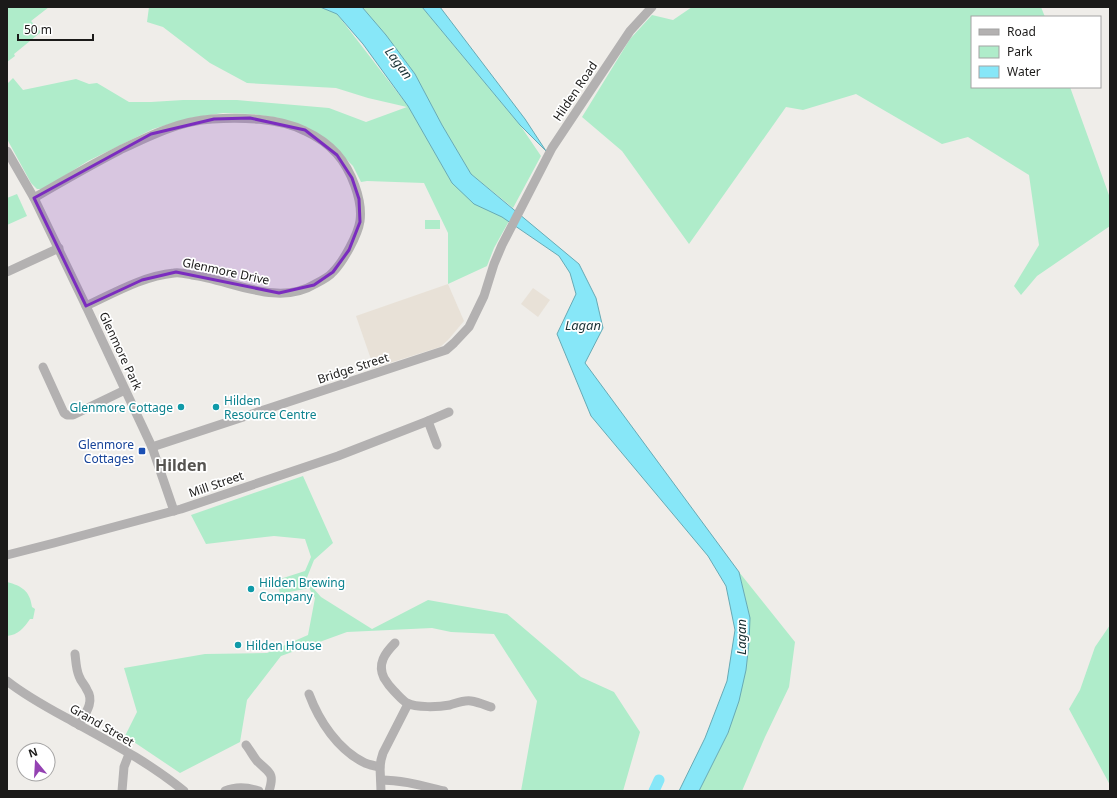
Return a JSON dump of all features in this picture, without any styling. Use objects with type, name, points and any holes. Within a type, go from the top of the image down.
[{"type":"street","name":"Hilden Road","points":[[528,195],[552,148],[630,31],[652,7]]},
{"type":"street","name":"Glenmore Drive","points":[[34,198],[89,166],[152,134],[199,120],[214,119],[250,118],[291,125],[305,130],[324,142],[337,155],[352,178],[359,199],[360,222],[349,250],[333,272],[314,285],[296,292],[263,292],[205,276],[176,272],[142,280],[86,306]]},
{"type":"street","name":"Glenmore Park","points":[[7,151],[34,198],[59,248],[152,447],[174,511]]},
{"type":"street","name":"Bridge Street","points":[[152,447],[446,350],[454,344],[469,327],[484,296],[494,264],[502,245],[528,195]]},
{"type":"street","points":[[7,272],[59,248]]},
{"type":"street","points":[[44,367],[64,413],[68,415],[73,415],[125,390]]},
{"type":"street","name":"Mill Street","points":[[7,555],[174,511],[338,456],[449,412]]},
{"type":"street","points":[[428,421],[438,445]]},
{"type":"street","points":[[395,643],[387,652],[383,660],[382,668],[386,682],[403,701],[408,704],[427,707],[449,705],[462,701],[471,701],[492,707]]},
{"type":"street","points":[[75,654],[79,677],[88,690],[90,696],[90,705],[79,725]]},
{"type":"street","name":"Grand Street","points":[[7,681],[34,700],[160,773],[184,791]]},
{"type":"street","points":[[309,694],[319,716],[340,744],[358,759],[367,764],[380,767]]},
{"type":"street","points":[[381,791],[380,760],[408,704]]},
{"type":"street","points":[[246,745],[256,760],[268,770],[271,776],[272,782],[269,791]]},
{"type":"street","points":[[122,791],[124,767],[129,754]]},
{"type":"street","points":[[381,780],[414,783],[444,791]]},
{"type":"street","points":[[225,791],[231,788],[245,787],[259,791]]},
{"type":"highlighted area","points":[[250,118],[305,130],[337,155],[352,178],[359,199],[360,222],[349,250],[333,272],[314,285],[279,293],[176,272],[142,280],[86,306],[34,198],[151,134],[214,119]]},
{"type":"shaded area","points":[[448,284],[464,321],[448,340],[440,347],[374,368],[356,316]]},
{"type":"shaded area","points":[[533,288],[550,300],[538,317],[521,304]]},
{"type":"green space","points":[[7,7],[49,7],[31,21],[41,32],[14,54],[15,56],[7,62]]},
{"type":"green space","points":[[149,7],[320,7],[337,14],[408,106],[452,183],[509,221],[494,248],[487,266],[448,284],[448,233],[424,183],[361,182],[353,166],[331,144],[279,118],[252,114],[223,113],[190,118],[153,129],[88,161],[48,186],[42,189],[37,189],[31,183],[7,139],[7,84],[13,78],[23,90],[76,79],[89,84],[97,83],[129,102],[237,100],[329,108],[366,122],[407,107],[368,98],[336,88],[247,83],[210,63],[163,27],[147,22]]},
{"type":"green space","points":[[362,7],[422,7],[520,125],[541,156],[513,208],[471,174],[442,125],[415,74],[386,35]]},
{"type":"green space","points":[[692,7],[1041,7],[1045,16],[971,16],[971,88],[1070,88],[1110,198],[1110,226],[1037,276],[1021,295],[1014,286],[1039,245],[1029,175],[968,137],[942,144],[856,94],[803,110],[786,107],[689,244],[622,151],[582,117],[630,39],[652,15],[673,20]]},
{"type":"green space","points":[[17,194],[27,216],[7,225],[7,198]]},
{"type":"green space","points":[[425,220],[440,220],[440,229],[425,229]]},
{"type":"green space","points":[[303,476],[333,543],[314,560],[306,580],[321,597],[372,629],[428,600],[507,614],[581,677],[614,692],[640,732],[623,791],[521,791],[537,701],[494,634],[451,632],[432,628],[347,632],[281,656],[247,700],[240,742],[180,773],[125,736],[137,712],[124,668],[205,654],[267,653],[308,635],[315,598],[309,588],[280,594],[277,580],[305,571],[311,557],[305,539],[274,536],[206,544],[191,515]]},
{"type":"green space","points":[[739,572],[795,642],[789,687],[765,737],[742,791],[699,791],[728,733],[746,670],[750,618]]},
{"type":"green space","points":[[7,582],[21,587],[27,593],[32,607],[35,609],[33,619],[30,619],[18,633],[7,636]]},
{"type":"green space","points":[[1110,625],[1110,785],[1069,709],[1080,690],[1095,647]]},
{"type":"water","name":"Lagan","points":[[320,7],[362,7],[386,35],[415,74],[442,125],[471,174],[579,264],[596,298],[603,328],[585,363],[739,572],[750,618],[746,670],[739,701],[728,733],[699,791],[679,791],[705,738],[727,681],[735,630],[726,586],[708,556],[591,416],[557,334],[576,294],[570,273],[559,256],[502,217],[474,204],[452,183],[408,106],[363,44],[337,14]]},
{"type":"water","points":[[422,7],[440,7],[525,119],[546,151],[520,125]]},
{"type":"waterway","points":[[654,791],[659,780]]},
{"type":"place","name":"Glenmore Cottage","points":[[181,407]]},
{"type":"place","name":"Hilden Resource Centre","points":[[216,407]]},
{"type":"place","name":"Glenmore Cottages","points":[[142,451]]},
{"type":"place","name":"Hilden Brewing Company","points":[[251,589]]},
{"type":"place","name":"Hilden House","points":[[238,645]]},
{"type":"district","name":"Hilden","points":[[181,465]]}]
